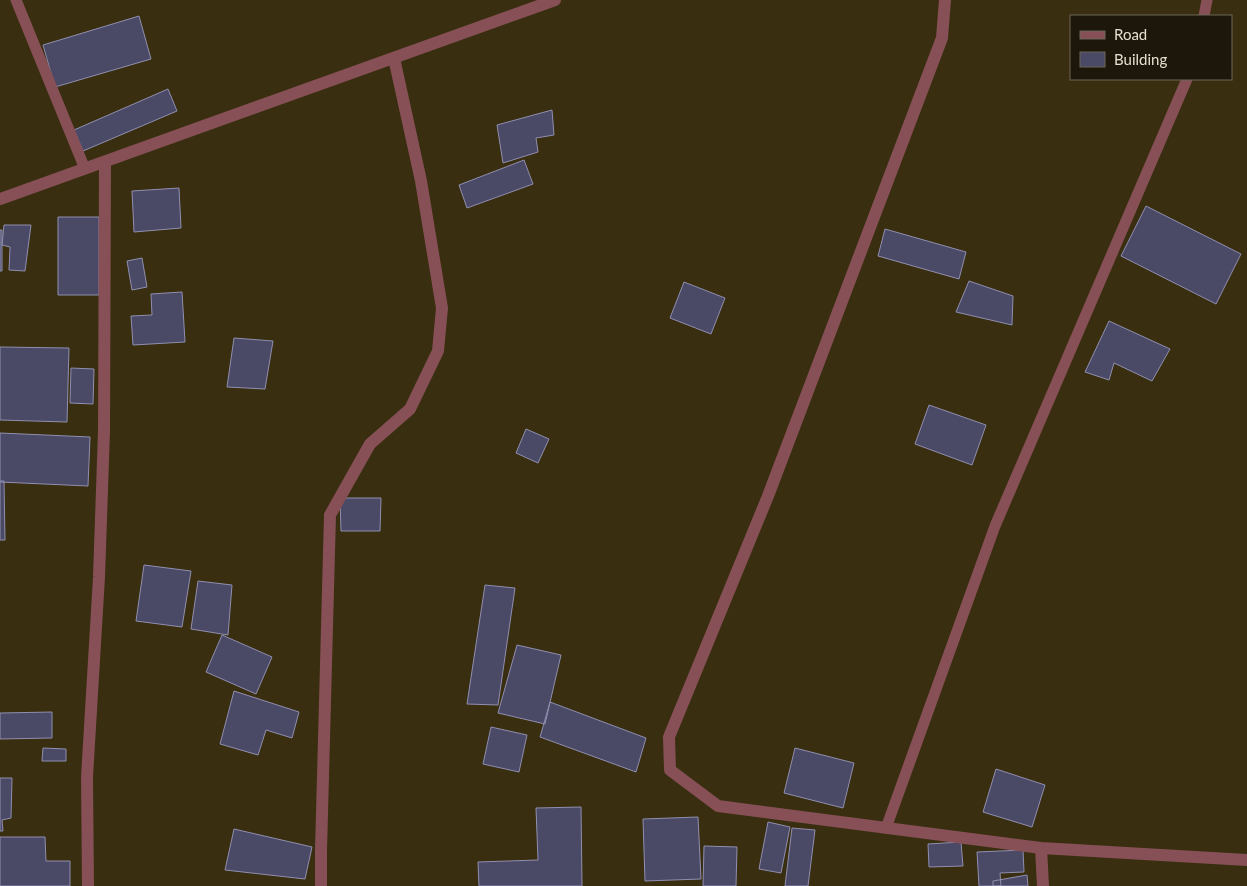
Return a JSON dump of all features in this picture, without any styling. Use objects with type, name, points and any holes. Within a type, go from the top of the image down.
[{"type":"street","points":[[0,199],[555,0]]},
{"type":"street","points":[[945,0],[942,38],[768,496],[669,737],[670,770],[718,806],[1041,848],[1247,860]]},
{"type":"street","points":[[321,886],[330,516],[370,444],[410,409],[438,351],[439,343],[442,308],[421,181],[394,58]]},
{"type":"street","points":[[88,886],[87,777],[99,577],[104,430],[105,162]]},
{"type":"street","points":[[1041,848],[1043,886]]},
{"type":"lane","points":[[16,0],[85,169]]},
{"type":"lane","points":[[1204,15],[1207,0]]},
{"type":"lane","points":[[886,828],[995,526],[1187,80]]},
{"type":"building","points":[[139,16],[151,59],[55,87],[43,45]]},
{"type":"building","points":[[168,89],[177,111],[83,151],[74,130]]},
{"type":"building","points":[[552,110],[554,135],[536,138],[538,152],[503,163],[497,125]]},
{"type":"building","points":[[524,160],[533,184],[467,208],[459,185]]},
{"type":"building","points":[[179,188],[181,228],[134,232],[132,191]]},
{"type":"building","points":[[1146,206],[1241,254],[1216,304],[1121,256]]},
{"type":"building","points":[[58,217],[99,217],[99,295],[58,295]]},
{"type":"building","points":[[4,225],[31,225],[25,271],[9,270],[10,247],[2,245]]},
{"type":"building","points":[[885,229],[966,252],[959,279],[878,256]]},
{"type":"building","points":[[0,230],[2,230],[2,271],[0,271]]},
{"type":"building","points":[[142,258],[147,287],[132,290],[127,261]]},
{"type":"building","points":[[969,281],[1013,296],[1012,325],[956,312]]},
{"type":"building","points":[[684,282],[725,298],[711,334],[670,318]]},
{"type":"building","points":[[182,292],[185,342],[133,345],[131,316],[152,315],[151,294]]},
{"type":"building","points":[[1109,321],[1170,349],[1152,381],[1114,363],[1109,380],[1085,372]]},
{"type":"building","points":[[234,338],[273,341],[265,389],[227,387]]},
{"type":"building","points":[[0,347],[69,348],[67,422],[0,420]]},
{"type":"building","points":[[71,368],[94,369],[93,404],[70,403]]},
{"type":"building","points":[[929,405],[986,425],[972,465],[915,444]]},
{"type":"building","points":[[526,429],[549,439],[538,463],[516,453]]},
{"type":"building","points":[[0,433],[90,437],[88,486],[0,482]]},
{"type":"building","points":[[0,481],[4,481],[5,540],[0,540]]},
{"type":"building","points":[[340,498],[381,498],[380,531],[341,531]]},
{"type":"building","points":[[144,565],[191,571],[182,627],[136,621]]},
{"type":"building","points":[[198,581],[232,585],[228,635],[191,629]]},
{"type":"building","points":[[485,585],[515,588],[498,705],[467,704]]},
{"type":"building","points":[[222,635],[272,657],[256,694],[206,672]]},
{"type":"building","points":[[517,645],[561,655],[545,724],[498,713]]},
{"type":"building","points":[[234,691],[299,712],[292,738],[266,730],[258,755],[220,744]]},
{"type":"building","points":[[550,702],[646,738],[636,772],[540,737]]},
{"type":"building","points":[[52,712],[52,738],[0,739],[0,713]]},
{"type":"building","points":[[491,727],[527,735],[519,772],[483,764]]},
{"type":"building","points":[[43,748],[66,749],[66,761],[42,761]]},
{"type":"building","points":[[795,748],[854,763],[843,808],[784,793]]},
{"type":"building","points":[[996,769],[1045,785],[1032,827],[983,812]]},
{"type":"building","points":[[0,778],[12,778],[11,818],[2,820],[3,831],[0,831]]},
{"type":"building","points":[[581,807],[582,886],[479,886],[478,862],[538,860],[536,808]]},
{"type":"building","points":[[698,817],[701,879],[645,881],[643,819]]},
{"type":"building","points":[[768,822],[790,827],[781,873],[759,869]]},
{"type":"building","points":[[792,828],[815,830],[808,886],[785,886]]},
{"type":"building","points":[[234,829],[312,847],[305,879],[225,870]]},
{"type":"building","points":[[0,837],[45,837],[46,861],[70,861],[70,886],[0,886]]},
{"type":"building","points":[[961,842],[963,866],[929,867],[928,844]]},
{"type":"building","points":[[704,846],[737,847],[736,886],[703,886]]},
{"type":"building","points":[[1023,850],[1024,872],[1000,873],[1001,886],[979,886],[977,852]]},
{"type":"building","points":[[1027,875],[1028,886],[993,886],[993,881]]}]
